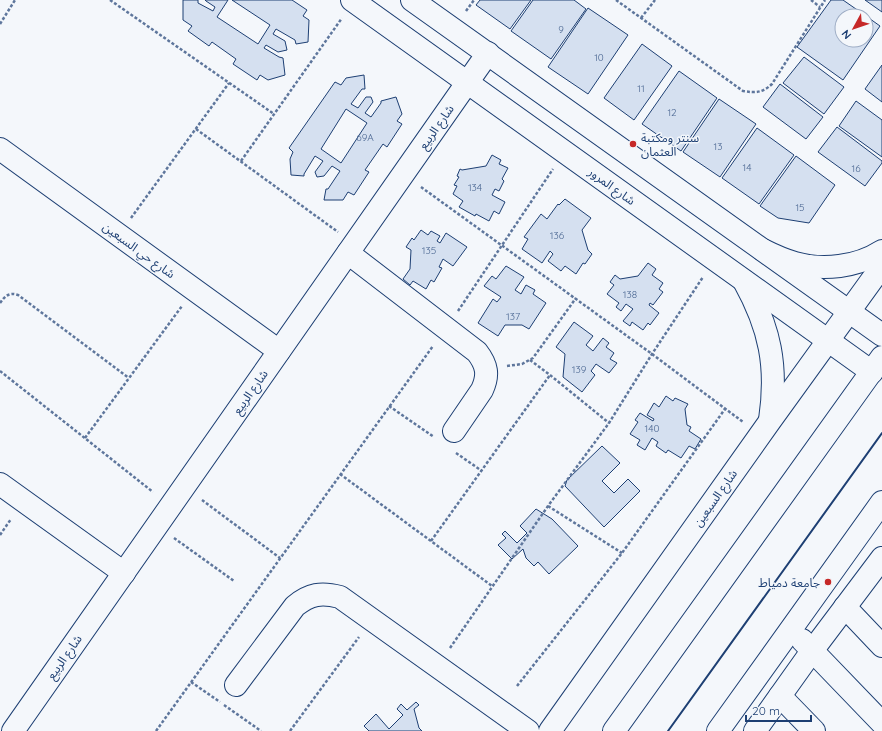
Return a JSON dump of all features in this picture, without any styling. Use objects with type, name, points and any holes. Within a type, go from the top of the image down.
[{"type":"street","points":[[412,0],[882,335]]},
{"type":"street","name":"شارع المرور","points":[[353,1],[828,341],[877,365]]},
{"type":"street","name":"شارع الربيع","points":[[12,731],[488,53]]},
{"type":"street","name":"شارع حي السبعين","points":[[0,148],[279,351]]},
{"type":"street","points":[[351,248],[446,328],[477,352],[482,359],[486,367],[486,383],[454,430]]},
{"type":"street","points":[[763,250],[795,264],[812,267],[847,265],[864,260],[882,251]]},
{"type":"street","name":"شارع السبعين","points":[[550,731],[882,266]]},
{"type":"street","points":[[744,281],[760,313],[770,348],[773,385],[772,403],[765,428]]},
{"type":"street","points":[[614,731],[877,365]]},
{"type":"street","points":[[0,484],[124,573]]},
{"type":"street","points":[[718,731],[882,502]]},
{"type":"street","points":[[755,731],[812,651],[881,562]]},
{"type":"street","points":[[236,685],[295,606],[311,596],[321,594],[330,595],[340,597],[528,731]]},
{"type":"street","points":[[845,607],[882,646]]},
{"type":"street","points":[[791,630],[882,723]]},
{"type":"street","points":[[780,696],[814,731]]},
{"type":"path","points":[[0,24],[15,0]]},
{"type":"path","points":[[110,0],[274,114]]},
{"type":"path","points":[[616,0],[743,91],[750,92],[765,90],[772,84],[825,0]]},
{"type":"path","points":[[642,18],[655,0]]},
{"type":"path","points":[[811,0],[820,7]]},
{"type":"path","points":[[241,161],[353,1]]},
{"type":"path","points":[[119,235],[229,83]]},
{"type":"path","points":[[196,129],[241,161],[351,248]]},
{"type":"path","points":[[156,731],[446,328],[564,152]]},
{"type":"path","points":[[403,174],[576,298],[725,409],[765,428]]},
{"type":"path","points":[[437,666],[548,506],[609,423],[652,354],[715,260]]},
{"type":"path","points":[[85,438],[194,290]]},
{"type":"path","points":[[0,303],[7,295],[18,295],[129,378]]},
{"type":"path","points":[[486,367],[516,366],[530,360],[537,353],[576,298]]},
{"type":"path","points":[[530,360],[609,423]]},
{"type":"path","points":[[0,371],[171,506]]},
{"type":"path","points":[[431,541],[550,375]]},
{"type":"path","points":[[517,686],[622,553],[725,409]]},
{"type":"path","points":[[340,474],[492,586]]},
{"type":"path","points":[[184,486],[280,558]]},
{"type":"path","points":[[548,506],[622,553]]},
{"type":"path","points":[[157,525],[234,581]]},
{"type":"path","points":[[290,731],[371,620]]},
{"type":"building","points":[[183,0],[198,0],[198,3],[213,11],[215,7],[205,0],[228,0],[217,17],[258,44],[270,25],[232,0],[292,0],[307,10],[303,16],[309,20],[308,42],[296,44],[295,40],[276,29],[273,34],[285,41],[287,50],[278,52],[266,45],[264,48],[283,58],[285,75],[268,80],[260,75],[257,80],[233,64],[236,59],[212,42],[209,46],[188,31],[192,26],[183,20]]},
{"type":"building","points":[[480,0],[531,0],[510,29],[476,5]]},
{"type":"building","points":[[533,0],[574,0],[586,9],[551,59],[511,31]]},
{"type":"building","points":[[831,0],[843,0],[854,8],[834,8],[834,48],[865,48],[843,80],[797,47]]},
{"type":"building","points":[[865,0],[882,0],[882,12]]},
{"type":"building","points":[[588,8],[628,35],[588,94],[548,67]]},
{"type":"building","points":[[874,22],[880,26],[874,35]]},
{"type":"building","points":[[642,44],[672,66],[634,120],[604,98]]},
{"type":"building","points":[[804,57],[844,87],[824,114],[783,83]]},
{"type":"building","points":[[882,65],[882,102],[865,89]]},
{"type":"building","points":[[679,71],[717,98],[681,151],[642,124]]},
{"type":"building","points":[[364,75],[365,89],[362,89],[351,104],[358,108],[366,97],[371,97],[373,102],[365,113],[371,117],[381,101],[396,97],[402,114],[397,121],[402,124],[387,147],[383,144],[365,170],[369,172],[354,195],[348,192],[343,200],[324,200],[326,189],[328,189],[340,171],[332,166],[324,176],[317,177],[315,172],[323,161],[315,156],[304,176],[291,175],[290,159],[293,152],[289,148],[335,82],[341,85],[346,78]],"holes":[[[346,109],[367,123],[341,163],[321,149]]]},
{"type":"building","points":[[780,84],[823,117],[806,139],[763,107]]},
{"type":"building","points":[[719,99],[756,124],[720,177],[683,152]]},
{"type":"building","points":[[856,101],[882,120],[882,157],[839,126]]},
{"type":"building","points":[[837,127],[882,161],[865,186],[818,152]]},
{"type":"building","points":[[757,128],[794,155],[759,204],[722,178]]},
{"type":"building","points":[[492,155],[501,160],[499,164],[508,168],[502,179],[504,181],[499,191],[495,189],[492,195],[505,202],[499,214],[494,211],[489,221],[476,214],[475,216],[459,207],[463,201],[453,194],[457,186],[454,185],[459,177],[457,176],[460,169],[462,170],[486,166]]},
{"type":"building","points":[[796,156],[835,185],[809,223],[778,218],[760,206]]},
{"type":"building","points":[[565,199],[591,218],[582,230],[588,250],[592,254],[585,264],[583,263],[576,274],[565,266],[561,271],[548,261],[553,254],[550,251],[542,263],[522,249],[528,239],[524,237],[541,214],[547,219],[558,204],[559,205]]},
{"type":"building","points":[[421,230],[428,235],[431,231],[440,236],[437,241],[440,243],[446,233],[467,247],[453,266],[443,259],[439,267],[442,268],[434,282],[431,280],[426,289],[413,281],[410,285],[403,279],[410,269],[411,250],[406,247],[412,238],[414,240]]},
{"type":"building","points":[[648,263],[656,269],[652,275],[663,283],[659,289],[663,292],[653,305],[650,303],[649,305],[659,313],[650,325],[648,323],[643,330],[632,322],[630,326],[623,321],[633,309],[626,304],[621,311],[616,307],[619,303],[607,294],[614,285],[610,282],[615,275],[620,279],[638,276]]},
{"type":"building","points":[[506,266],[524,277],[515,290],[521,294],[526,285],[535,290],[533,294],[546,303],[529,329],[522,325],[505,325],[498,336],[478,323],[493,299],[497,302],[501,297],[484,286],[492,276],[496,279]]},
{"type":"building","points":[[574,322],[593,336],[586,345],[593,351],[603,338],[609,343],[606,347],[614,353],[610,359],[617,363],[609,373],[596,364],[591,371],[595,375],[582,392],[563,377],[565,354],[556,347]]},
{"type":"building","points":[[666,396],[673,401],[675,398],[688,404],[685,409],[687,425],[691,427],[689,431],[701,439],[695,449],[689,446],[681,458],[668,450],[666,453],[656,446],[658,442],[652,438],[645,450],[637,445],[640,440],[630,434],[638,422],[635,420],[640,413],[653,421],[654,419],[647,415],[654,403],[659,407]]},
{"type":"building","points":[[602,446],[620,463],[602,481],[614,493],[628,479],[640,491],[604,527],[565,486],[567,480]]},
{"type":"building","points":[[536,509],[552,519],[578,546],[549,574],[538,562],[534,566],[526,558],[523,549],[512,559],[498,545],[506,538],[502,534],[505,531],[517,543],[527,533],[520,526]]},
{"type":"building","points":[[416,702],[419,705],[414,709],[419,728],[422,731],[369,731],[364,726],[376,714],[389,729],[403,715],[397,709],[401,704],[407,710]]},
{"type":"wall","points":[[668,731],[882,433]]},
{"type":"place","name":"سنتر ومكتبة العثمان","points":[[633,144]]},
{"type":"place","name":"جامعة دمياط","points":[[828,582]]}]
